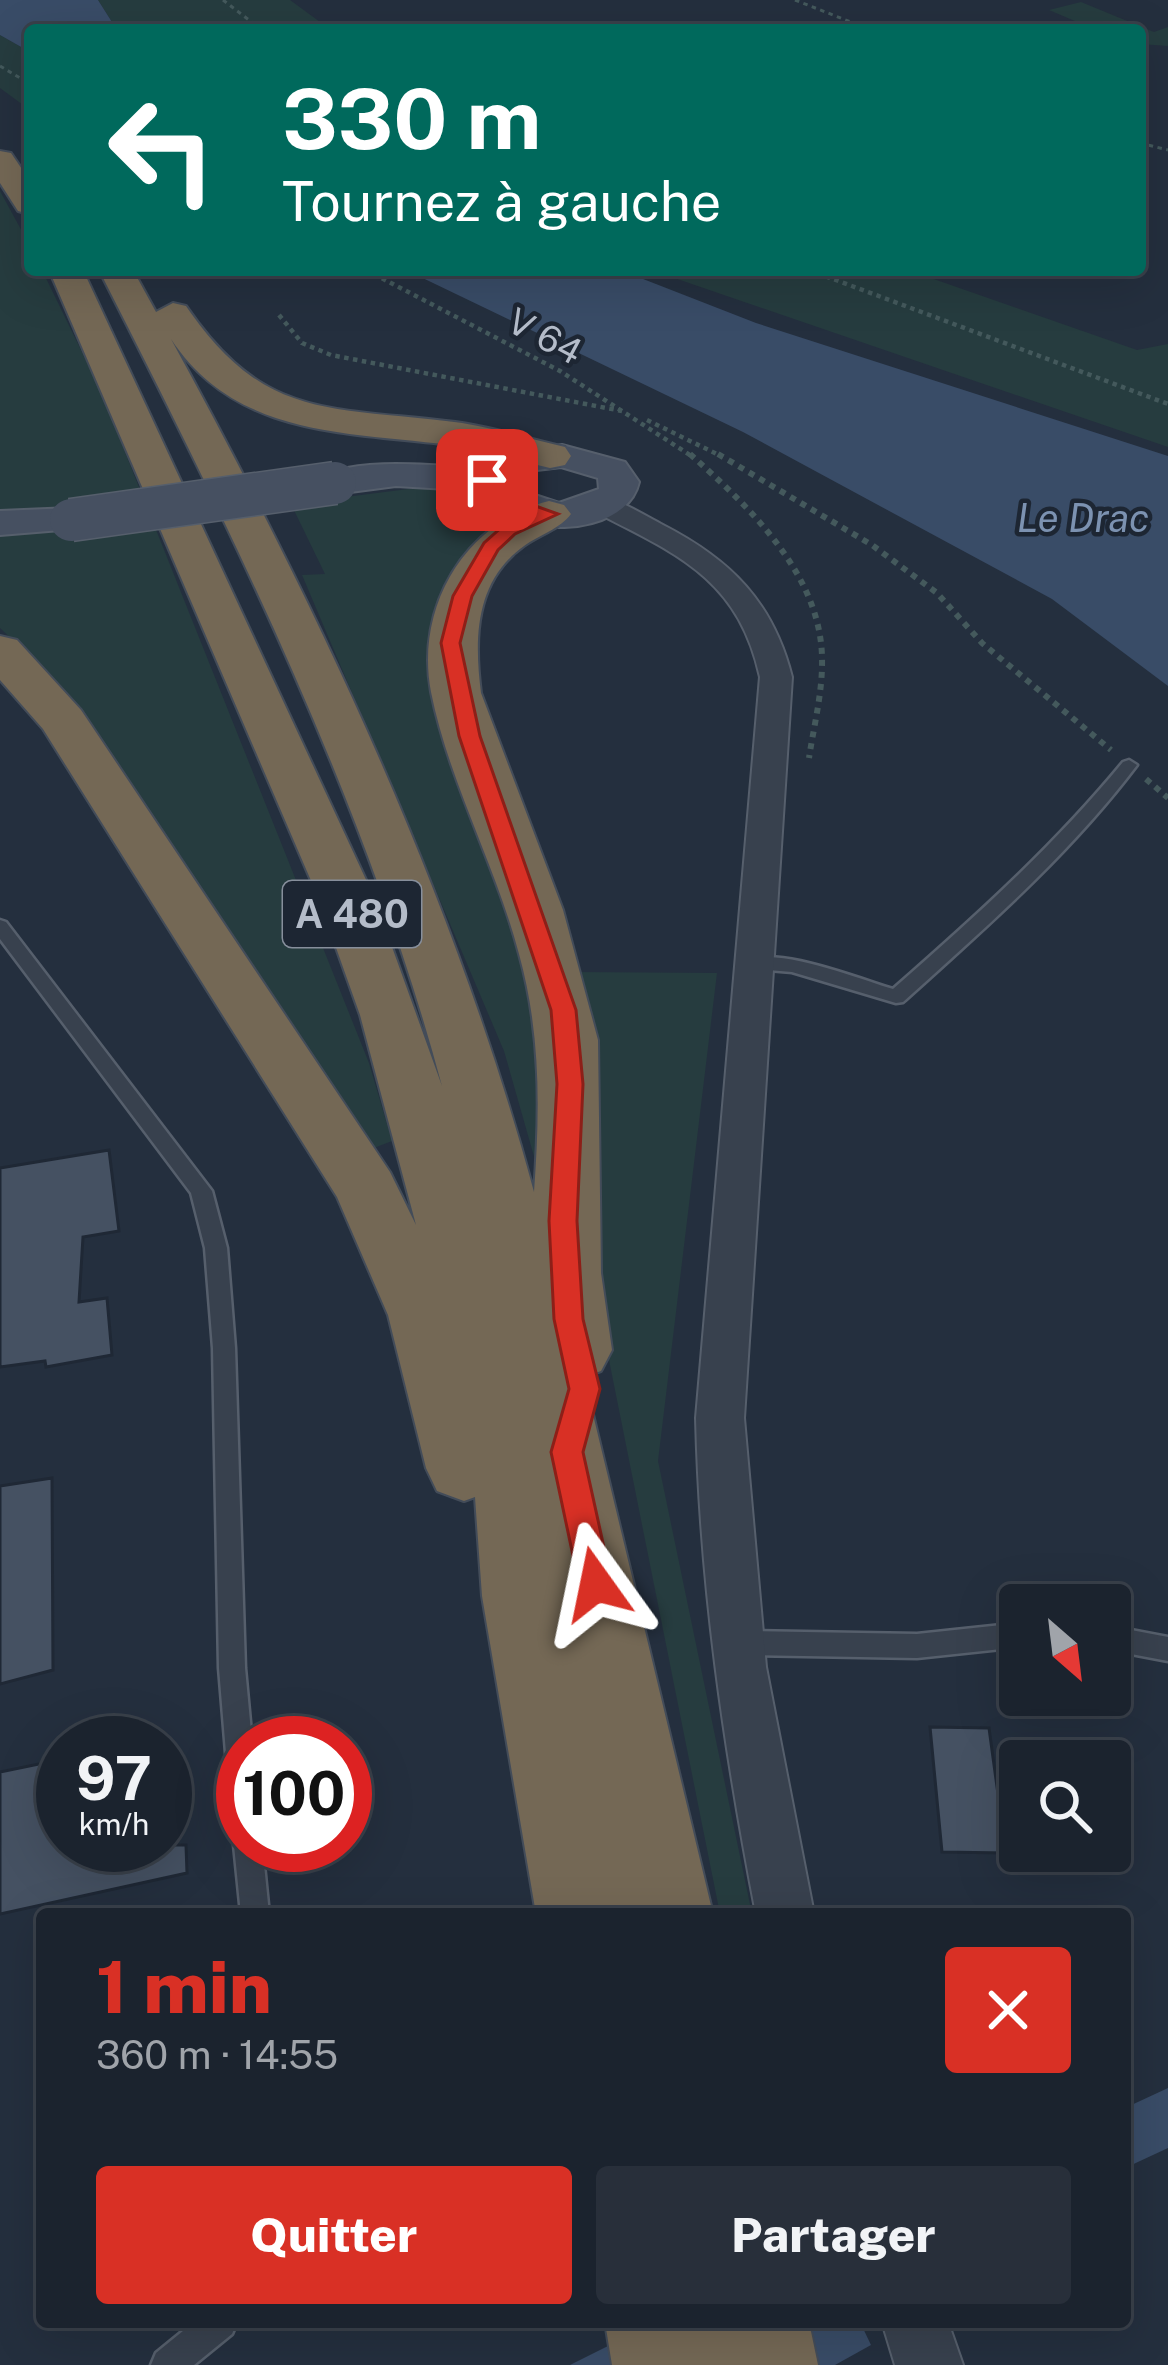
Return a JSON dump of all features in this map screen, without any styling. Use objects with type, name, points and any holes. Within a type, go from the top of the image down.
[{"type":"highway","points":[[0,160],[24,195]]},
{"type":"highway","name":"A 480","points":[[69,276],[346,897],[390,1015],[463,1270],[512,1481],[522,1596],[580,1908]]},
{"type":"highway","name":"A 480","points":[[119,276],[261,555],[411,902],[485,1127],[567,1452],[667,1908]]},
{"type":"highway","points":[[152,276],[200,359],[248,395],[319,419],[474,436],[550,489],[491,547],[462,596],[451,643],[470,736],[563,1010],[570,1084],[563,1221],[569,1319],[584,1389],[567,1452]]},
{"type":"highway","points":[[0,650],[63,721],[367,1190],[423,1316],[471,1493],[522,1596]]},
{"type":"highway","points":[[659,2328],[665,2365]]},
{"type":"highway","points":[[758,2328],[765,2365]]},
{"type":"main road","points":[[0,523],[63,521],[396,476],[550,489]]},
{"type":"main road","points":[[0,537],[63,521]]},
{"type":"street","points":[[550,489],[713,566],[739,589],[765,627],[776,677],[720,1418],[721,1533],[734,1643],[783,1908]]},
{"type":"lane","points":[[755,963],[793,966],[896,997],[1012,893],[1097,806],[1129,765]]},
{"type":"lane","points":[[0,926],[201,1191],[216,1248],[224,1348],[236,1716]]},
{"type":"lane","points":[[734,1643],[917,1646],[999,1637]]},
{"type":"lane","points":[[1131,1642],[1168,1649]]},
{"type":"lane","points":[[251,1872],[254,1908]]},
{"type":"lane","points":[[168,2365],[213,2328]]},
{"type":"path","points":[[223,0],[254,24]]},
{"type":"path","points":[[794,0],[856,24]]},
{"type":"path","name":"V 64","points":[[377,276],[636,414]]},
{"type":"path","points":[[825,276],[1168,404]]},
{"type":"path","points":[[279,315],[302,343],[332,356],[636,414],[716,453],[872,545],[937,593],[982,643],[1129,765]]},
{"type":"green space","points":[[98,0],[290,0],[323,24],[113,24]]},
{"type":"green space","points":[[1081,2],[1135,24],[1082,24],[1049,10]]},
{"type":"green space","points":[[1168,27],[1168,46],[1146,44],[1146,29],[1154,32]]},
{"type":"green space","points":[[0,35],[24,49],[24,106],[0,88]]},
{"type":"green space","points":[[0,191],[24,235],[24,276],[45,276],[99,387],[369,1063],[392,1141],[361,1153],[43,669],[0,628]]},
{"type":"green space","points":[[669,276],[925,276],[1137,350],[1168,344],[1168,447]]},
{"type":"green space","points":[[432,486],[475,493],[502,515],[468,565],[438,637],[555,1038],[551,1135],[535,1160],[504,1051],[302,575],[325,574],[291,504]]},
{"type":"green space","points":[[573,972],[717,973],[658,1461],[751,1908],[719,1908],[605,1340]]},
{"type":"water","points":[[0,0],[98,0],[113,24],[24,24],[24,49],[0,35]]},
{"type":"water","name":"Le Drac","points":[[418,276],[635,276],[756,323],[1168,456],[1168,686],[1052,599],[743,432]]},
{"type":"water","points":[[644,2328],[863,2328],[871,2345],[835,2365],[570,2365]]},
{"type":"building","points":[[109,1150],[119,1231],[83,1237],[79,1302],[107,1298],[112,1355],[46,1367],[45,1361],[0,1367],[0,1168]]},
{"type":"building","points":[[52,1478],[53,1670],[0,1684],[0,1486]]},
{"type":"building","points":[[930,1727],[989,1728],[999,1802],[999,1853],[942,1852]]},
{"type":"building","points":[[36,1765],[36,1872],[187,1873],[0,1914],[0,1772]]},
{"type":"waterway","points":[[1131,2136],[1168,2117]]},
{"type":"route","points":[[487,480],[499,481],[498,488],[509,502],[549,514],[509,530],[477,568],[454,617],[452,666],[470,736],[550,960],[563,1010],[570,1084],[563,1221],[569,1319],[584,1389],[567,1452],[596,1584]]}]
